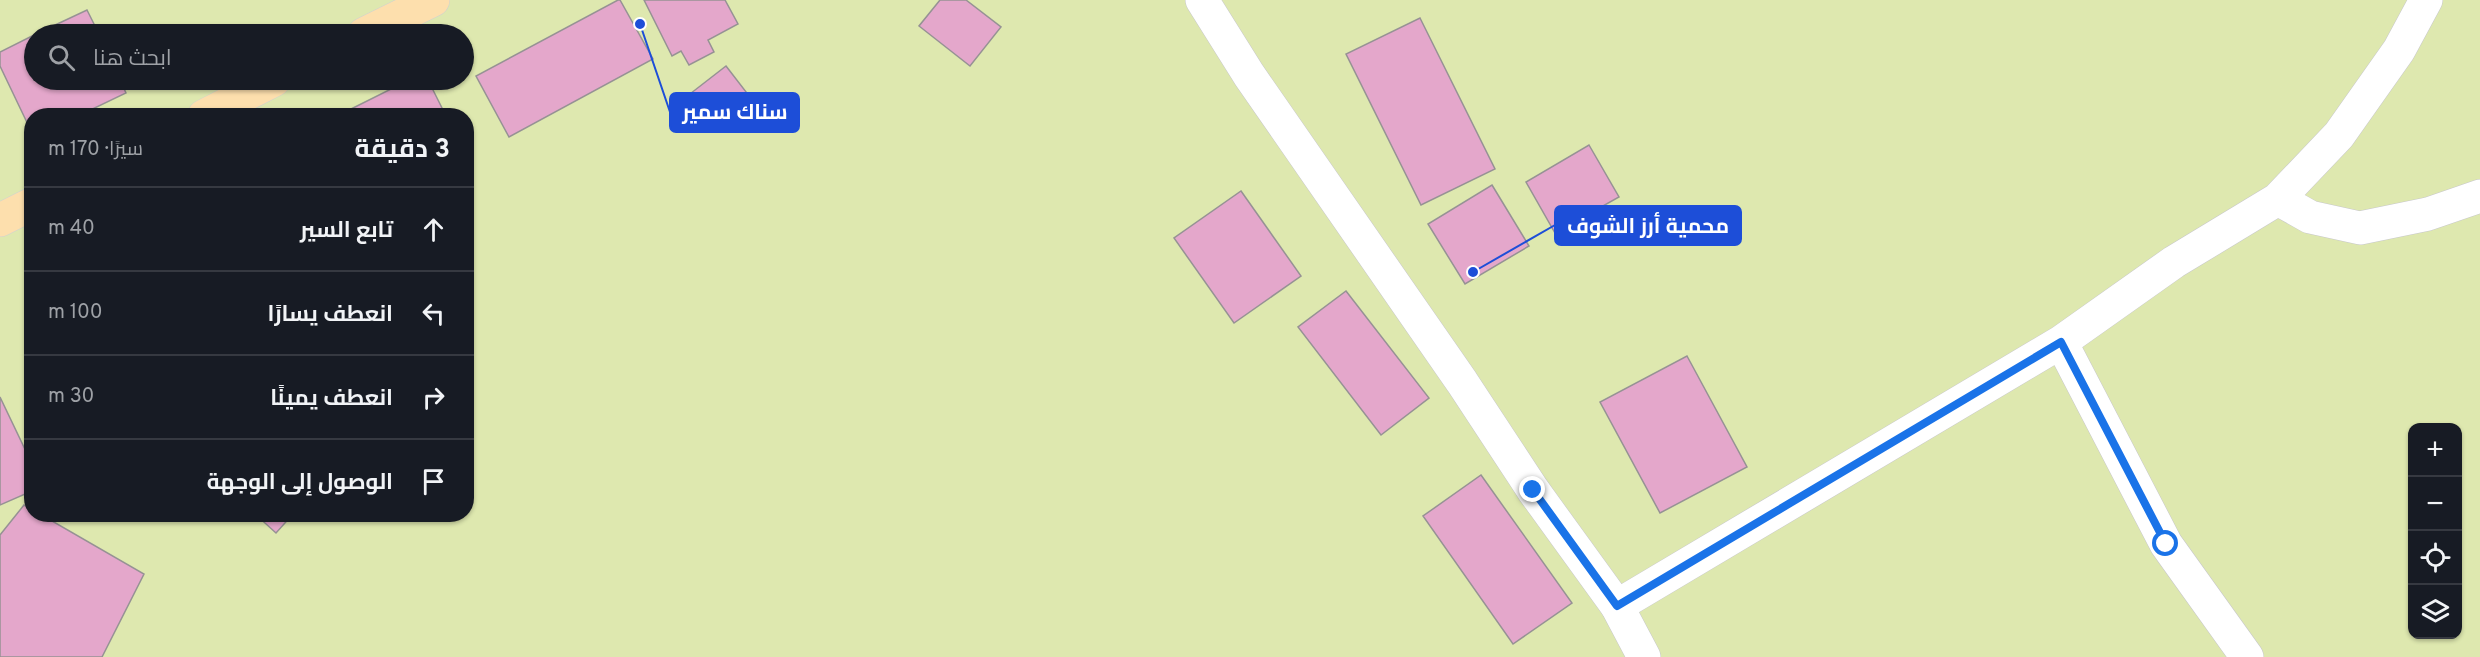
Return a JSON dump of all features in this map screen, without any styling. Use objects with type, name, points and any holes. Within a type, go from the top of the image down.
[{"type":"main road","points":[[384,24],[433,0]]},
{"type":"main road","points":[[220,108],[255,90]]},
{"type":"main road","points":[[0,220],[24,208]]},
{"type":"street","points":[[1202,0],[1248,75],[1462,382],[1533,490],[1617,606],[1644,657]]},
{"type":"street","points":[[1617,606],[2061,342],[2174,262],[2278,199],[2339,135],[2399,50],[2426,0]]},
{"type":"street","points":[[2278,199],[2310,217],[2360,228],[2428,214],[2480,196]]},
{"type":"street","points":[[2061,342],[2166,544],[2247,657]]},
{"type":"green space","points":[[0,0],[2480,0],[2480,657],[0,657]]},
{"type":"building","points":[[618,0],[653,59],[509,137],[476,76]]},
{"type":"building","points":[[644,0],[725,0],[738,24],[708,40],[714,52],[689,65],[681,51],[672,56]]},
{"type":"building","points":[[940,0],[966,0],[1001,27],[970,66],[919,26]]},
{"type":"building","points":[[87,10],[94,24],[57,24]]},
{"type":"building","points":[[1420,18],[1495,169],[1421,205],[1346,54]]},
{"type":"building","points":[[24,40],[24,90],[125,90],[126,93],[95,108],[24,108],[24,116],[0,66],[0,52]]},
{"type":"building","points":[[726,66],[750,97],[711,128],[686,97]]},
{"type":"building","points":[[389,90],[433,90],[442,108],[353,108]]},
{"type":"building","points":[[1589,145],[1619,197],[1555,233],[1526,182]]},
{"type":"building","points":[[1492,185],[1529,246],[1465,284],[1428,224]]},
{"type":"building","points":[[1241,191],[1301,276],[1234,323],[1174,238]]},
{"type":"building","points":[[1346,291],[1429,398],[1381,435],[1298,327]]},
{"type":"building","points":[[1687,356],[1747,467],[1660,513],[1600,402]]},
{"type":"building","points":[[0,397],[24,447],[24,494],[0,505]]},
{"type":"building","points":[[1481,475],[1572,603],[1513,644],[1423,516]]},
{"type":"building","points":[[24,505],[24,522],[54,522],[144,574],[102,657],[0,657],[0,535]]},
{"type":"building","points":[[264,522],[286,522],[276,533]]},
{"type":"place","name":"سناك سمير","points":[[640,24]]},
{"type":"place","name":"محمية أرز الشوف","points":[[1473,272]]},
{"type":"route","points":[[1533,490],[1617,606],[2061,342],[2166,544]]}]
